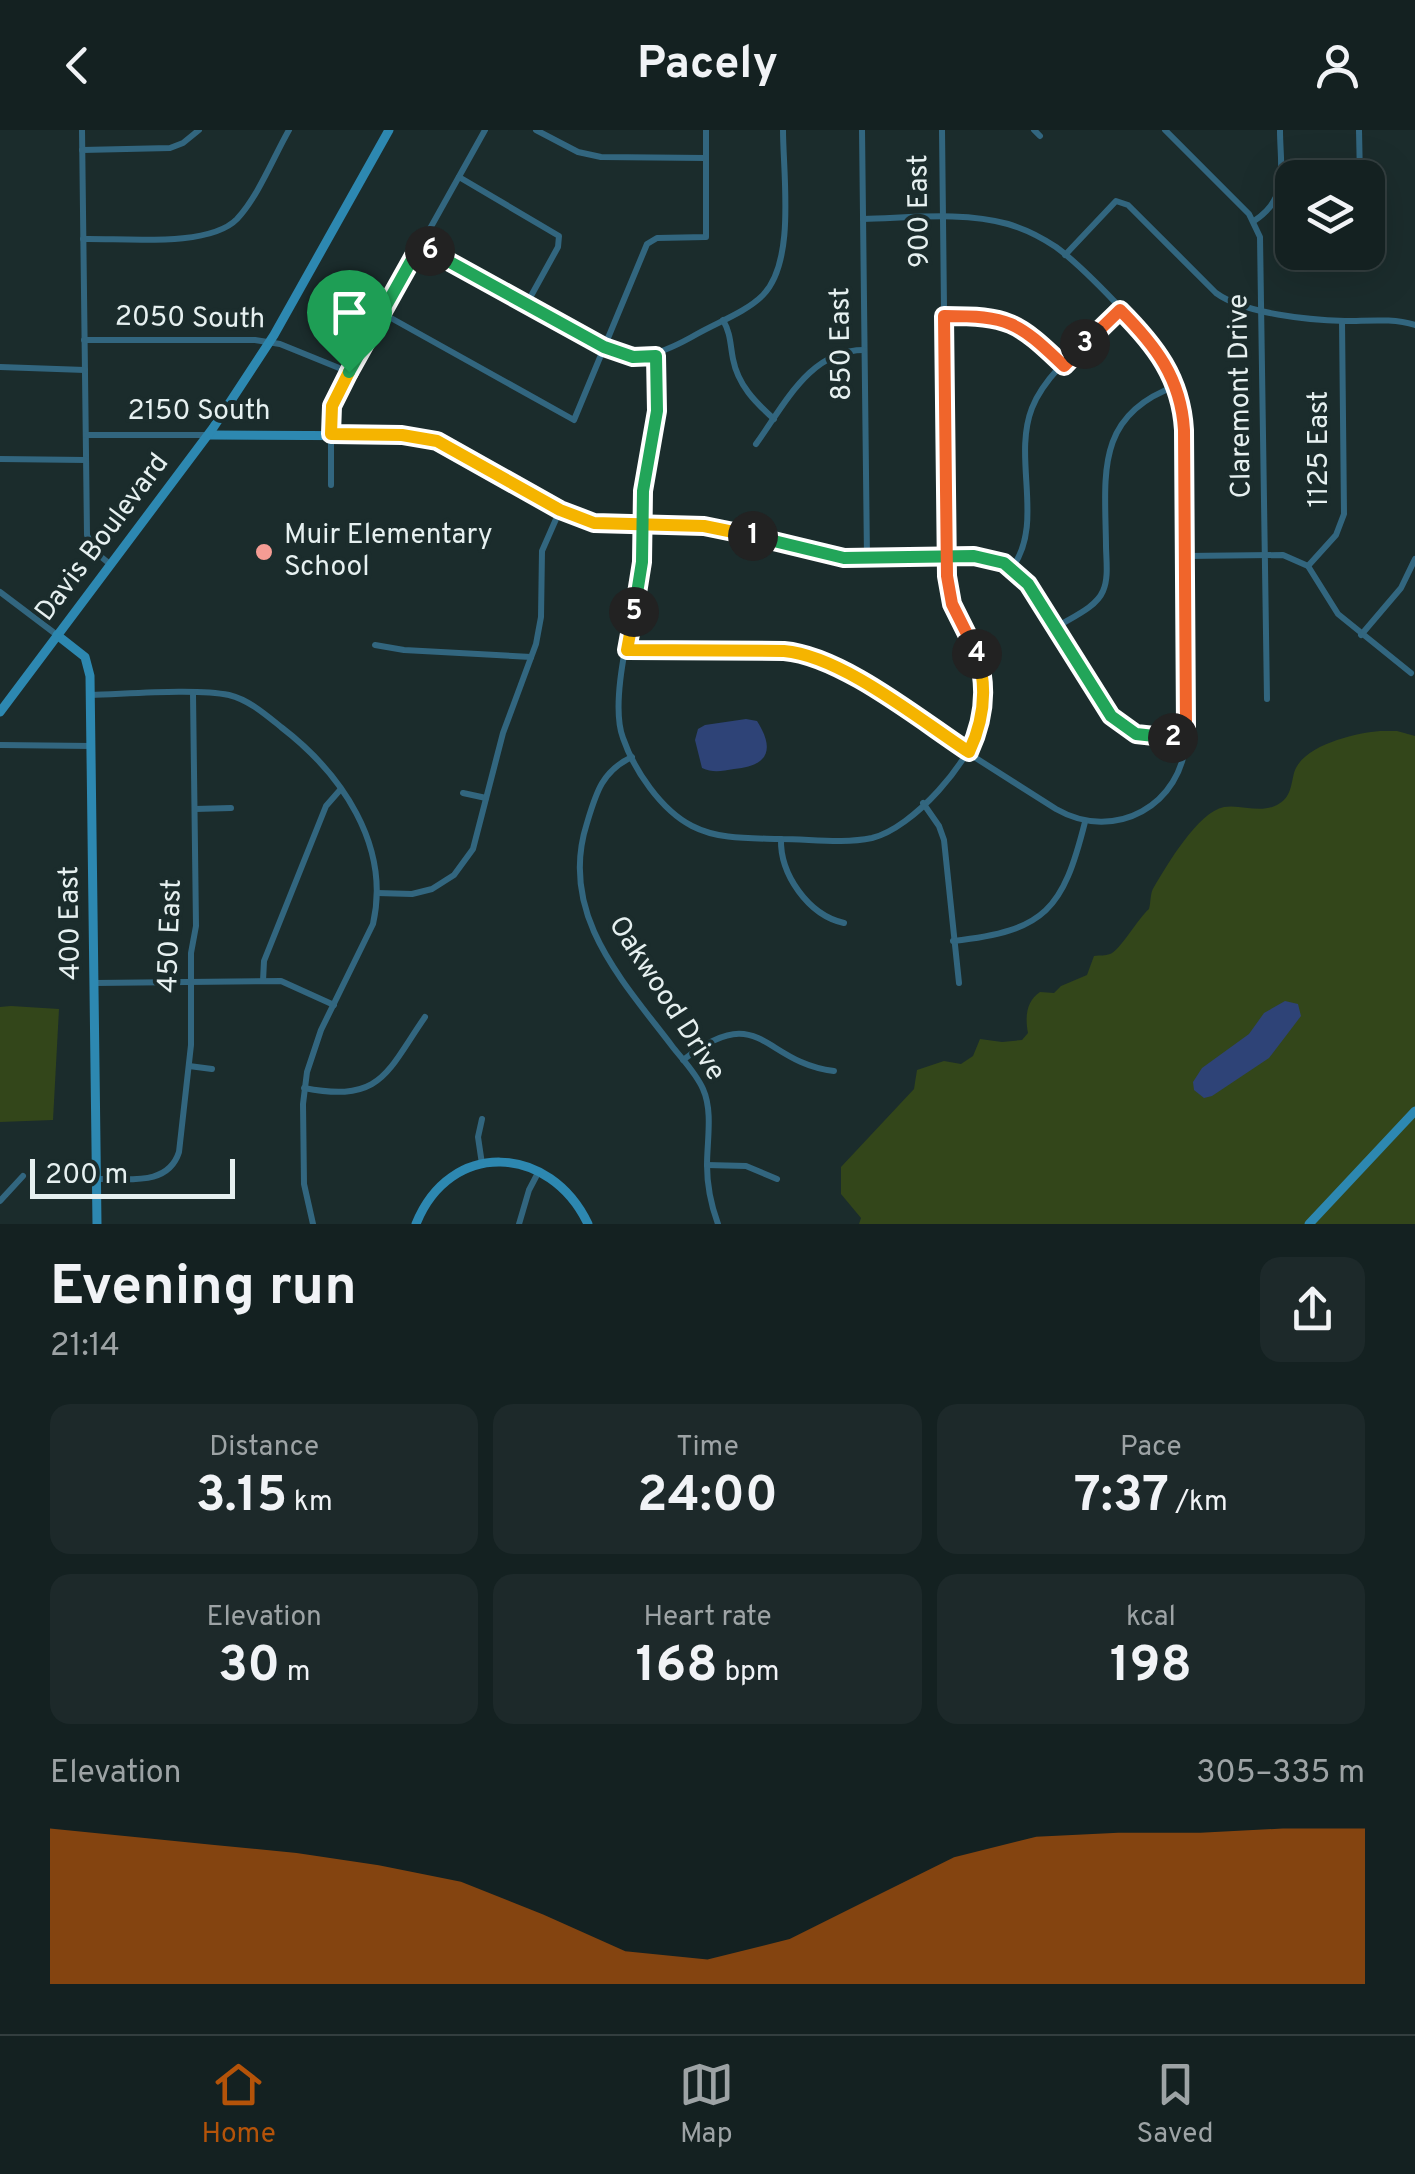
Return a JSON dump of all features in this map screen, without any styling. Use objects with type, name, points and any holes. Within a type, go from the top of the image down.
[{"type":"street","points":[[82,130],[88,541],[94,552],[111,565]]},
{"type":"street","points":[[82,150],[170,148],[199,130]]},
{"type":"street","points":[[83,239],[200,236],[226,227],[244,210],[289,130]]},
{"type":"street","name":"Davis Boulevard","points":[[0,712],[208,434],[269,342],[389,130]]},
{"type":"street","points":[[331,485],[332,406],[485,130]]},
{"type":"street","points":[[536,130],[578,152],[601,158],[706,158]]},
{"type":"street","points":[[382,313],[574,420],[650,240],[706,238],[706,130]]},
{"type":"street","points":[[420,245],[604,347],[633,357],[656,356],[760,298],[778,270],[783,246],[783,130]]},
{"type":"street","name":"850 East","points":[[862,130],[867,558]]},
{"type":"street","name":"900 East","points":[[656,356],[657,411],[643,491],[642,562],[618,714],[621,734],[632,757],[660,800],[689,824],[725,836],[874,837],[894,828],[950,780],[969,752],[980,724],[983,678],[973,643],[952,604],[946,557],[942,130]]},
{"type":"street","points":[[1165,130],[1254,222],[1279,196],[1280,130]]},
{"type":"street","points":[[1360,130],[1360,160]]},
{"type":"street","points":[[458,176],[559,236],[558,247],[526,305]]},
{"type":"street","points":[[1065,254],[1120,201],[1216,293],[1238,305],[1342,321],[1415,325]]},
{"type":"street","points":[[627,650],[784,651],[810,655],[840,669],[1056,808],[1085,821],[1130,818],[1160,800],[1179,773],[1186,738],[1183,418],[1176,386],[1158,351],[1065,254],[1033,234],[987,220],[863,219]]},
{"type":"street","name":"Claremont Drive","points":[[1254,222],[1261,245],[1266,698]]},
{"type":"street","points":[[1012,568],[1026,541],[1028,420],[1038,396],[1120,310]]},
{"type":"street","points":[[944,316],[992,317],[1013,323],[1032,335],[1064,366]]},
{"type":"street","points":[[722,320],[731,336],[734,364],[744,388],[774,419]]},
{"type":"street","name":"1125 East","points":[[1308,566],[1336,535],[1344,514],[1342,321]]},
{"type":"street","name":"2050 South","points":[[84,340],[269,342],[349,372]]},
{"type":"street","points":[[756,444],[823,360],[845,351],[864,350]]},
{"type":"street","points":[[0,368],[85,370]]},
{"type":"street","points":[[1055,628],[1097,601],[1105,587],[1105,466],[1113,437],[1133,410],[1176,386]]},
{"type":"street","name":"2150 South","points":[[86,435],[402,435],[437,441],[560,510],[594,523],[712,527],[834,556],[946,557]]},
{"type":"street","points":[[0,459],[86,460]]},
{"type":"street","points":[[377,893],[420,893],[450,879],[473,849],[503,733],[531,656],[540,617],[542,551],[560,510]]},
{"type":"street","points":[[1185,556],[1290,556],[1308,566],[1333,608],[1411,673]]},
{"type":"street","points":[[946,557],[984,557],[1012,568],[1028,584],[1118,723],[1146,736],[1186,738]]},
{"type":"street","points":[[1362,635],[1401,588],[1415,559]]},
{"type":"street","points":[[0,592],[58,635]]},
{"type":"street","name":"400 East","points":[[58,635],[88,661],[91,695],[98,1224]]},
{"type":"street","points":[[375,645],[531,656]]},
{"type":"street","name":"450 East","points":[[97,1179],[156,1177],[174,1166],[180,1152],[189,1066],[196,920],[194,694]]},
{"type":"street","points":[[91,695],[230,696],[254,706],[306,747],[360,818],[368,836],[377,893],[370,933],[312,1051],[304,1088],[305,1192],[313,1224]]},
{"type":"street","points":[[0,745],[92,746]]},
{"type":"street","name":"Oakwood Drive","points":[[632,757],[611,769],[596,793],[580,848],[581,896],[593,935],[608,961],[706,1097],[710,1198],[718,1224]]},
{"type":"street","points":[[263,981],[264,961],[326,806],[340,790]]},
{"type":"street","points":[[463,793],[486,798]]},
{"type":"street","points":[[923,804],[944,840],[959,983]]},
{"type":"street","points":[[195,808],[231,808]]},
{"type":"street","points":[[953,942],[1009,932],[1046,910],[1069,880],[1085,821]]},
{"type":"street","points":[[781,838],[782,860],[792,880],[820,913],[844,922]]},
{"type":"street","points":[[94,982],[291,983],[334,1005]]},
{"type":"street","points":[[304,1088],[361,1090],[375,1085],[425,1017]]},
{"type":"street","points":[[683,1060],[712,1038],[744,1033],[767,1040],[806,1066],[834,1071]]},
{"type":"street","points":[[189,1066],[212,1068]]},
{"type":"street","points":[[1308,1224],[1415,1111]]},
{"type":"street","points":[[482,1120],[478,1136],[482,1164]]},
{"type":"street","points":[[416,1224],[438,1187],[457,1174],[482,1164],[510,1162],[539,1170],[566,1190],[588,1224]]},
{"type":"street","points":[[707,1165],[746,1166],[778,1179]]},
{"type":"street","points":[[519,1224],[539,1170]]},
{"type":"street","points":[[0,1201],[23,1176]]},
{"type":"green space","points":[[1380,731],[1415,736],[1415,1224],[859,1224],[861,1218],[841,1194],[841,1167],[914,1089],[917,1070],[944,1061],[961,1064],[973,1056],[980,1039],[1022,1040],[1028,1033],[1028,1010],[1035,996],[1040,992],[1054,993],[1087,975],[1094,956],[1110,954],[1118,947],[1149,909],[1153,889],[1175,853],[1204,819],[1224,807],[1264,809],[1277,805],[1288,795],[1294,773],[1307,755],[1344,738]]},
{"type":"green space","points":[[0,1007],[59,1009],[53,1120],[0,1122]]},
{"type":"water","points":[[746,719],[757,721],[763,732],[767,749],[761,760],[725,770],[702,768],[695,740],[698,729]]},
{"type":"water","points":[[1285,1001],[1298,1004],[1301,1016],[1269,1058],[1212,1096],[1204,1098],[1194,1090],[1193,1082],[1202,1068],[1249,1034],[1264,1013]]},
{"type":"place","name":"Muir Elementary School","points":[[264,552]]},
{"type":"route","points":[[349,372],[332,406],[331,434],[402,435],[437,441],[584,520],[616,525],[636,526],[643,526],[697,526],[712,527],[844,558],[946,557],[974,556],[1004,563],[1028,584],[1118,723],[1146,736],[1186,738],[1182,408],[1164,360],[1120,310],[1064,366],[1024,328],[1013,323],[992,317],[944,316],[946,549],[946,557],[946,566],[947,576],[952,604],[973,643],[984,686],[980,724],[969,752],[840,669],[810,655],[784,651],[627,650],[642,562],[643,526],[644,516],[643,491],[657,411],[656,356],[633,357],[604,347],[420,245],[349,372]]}]
